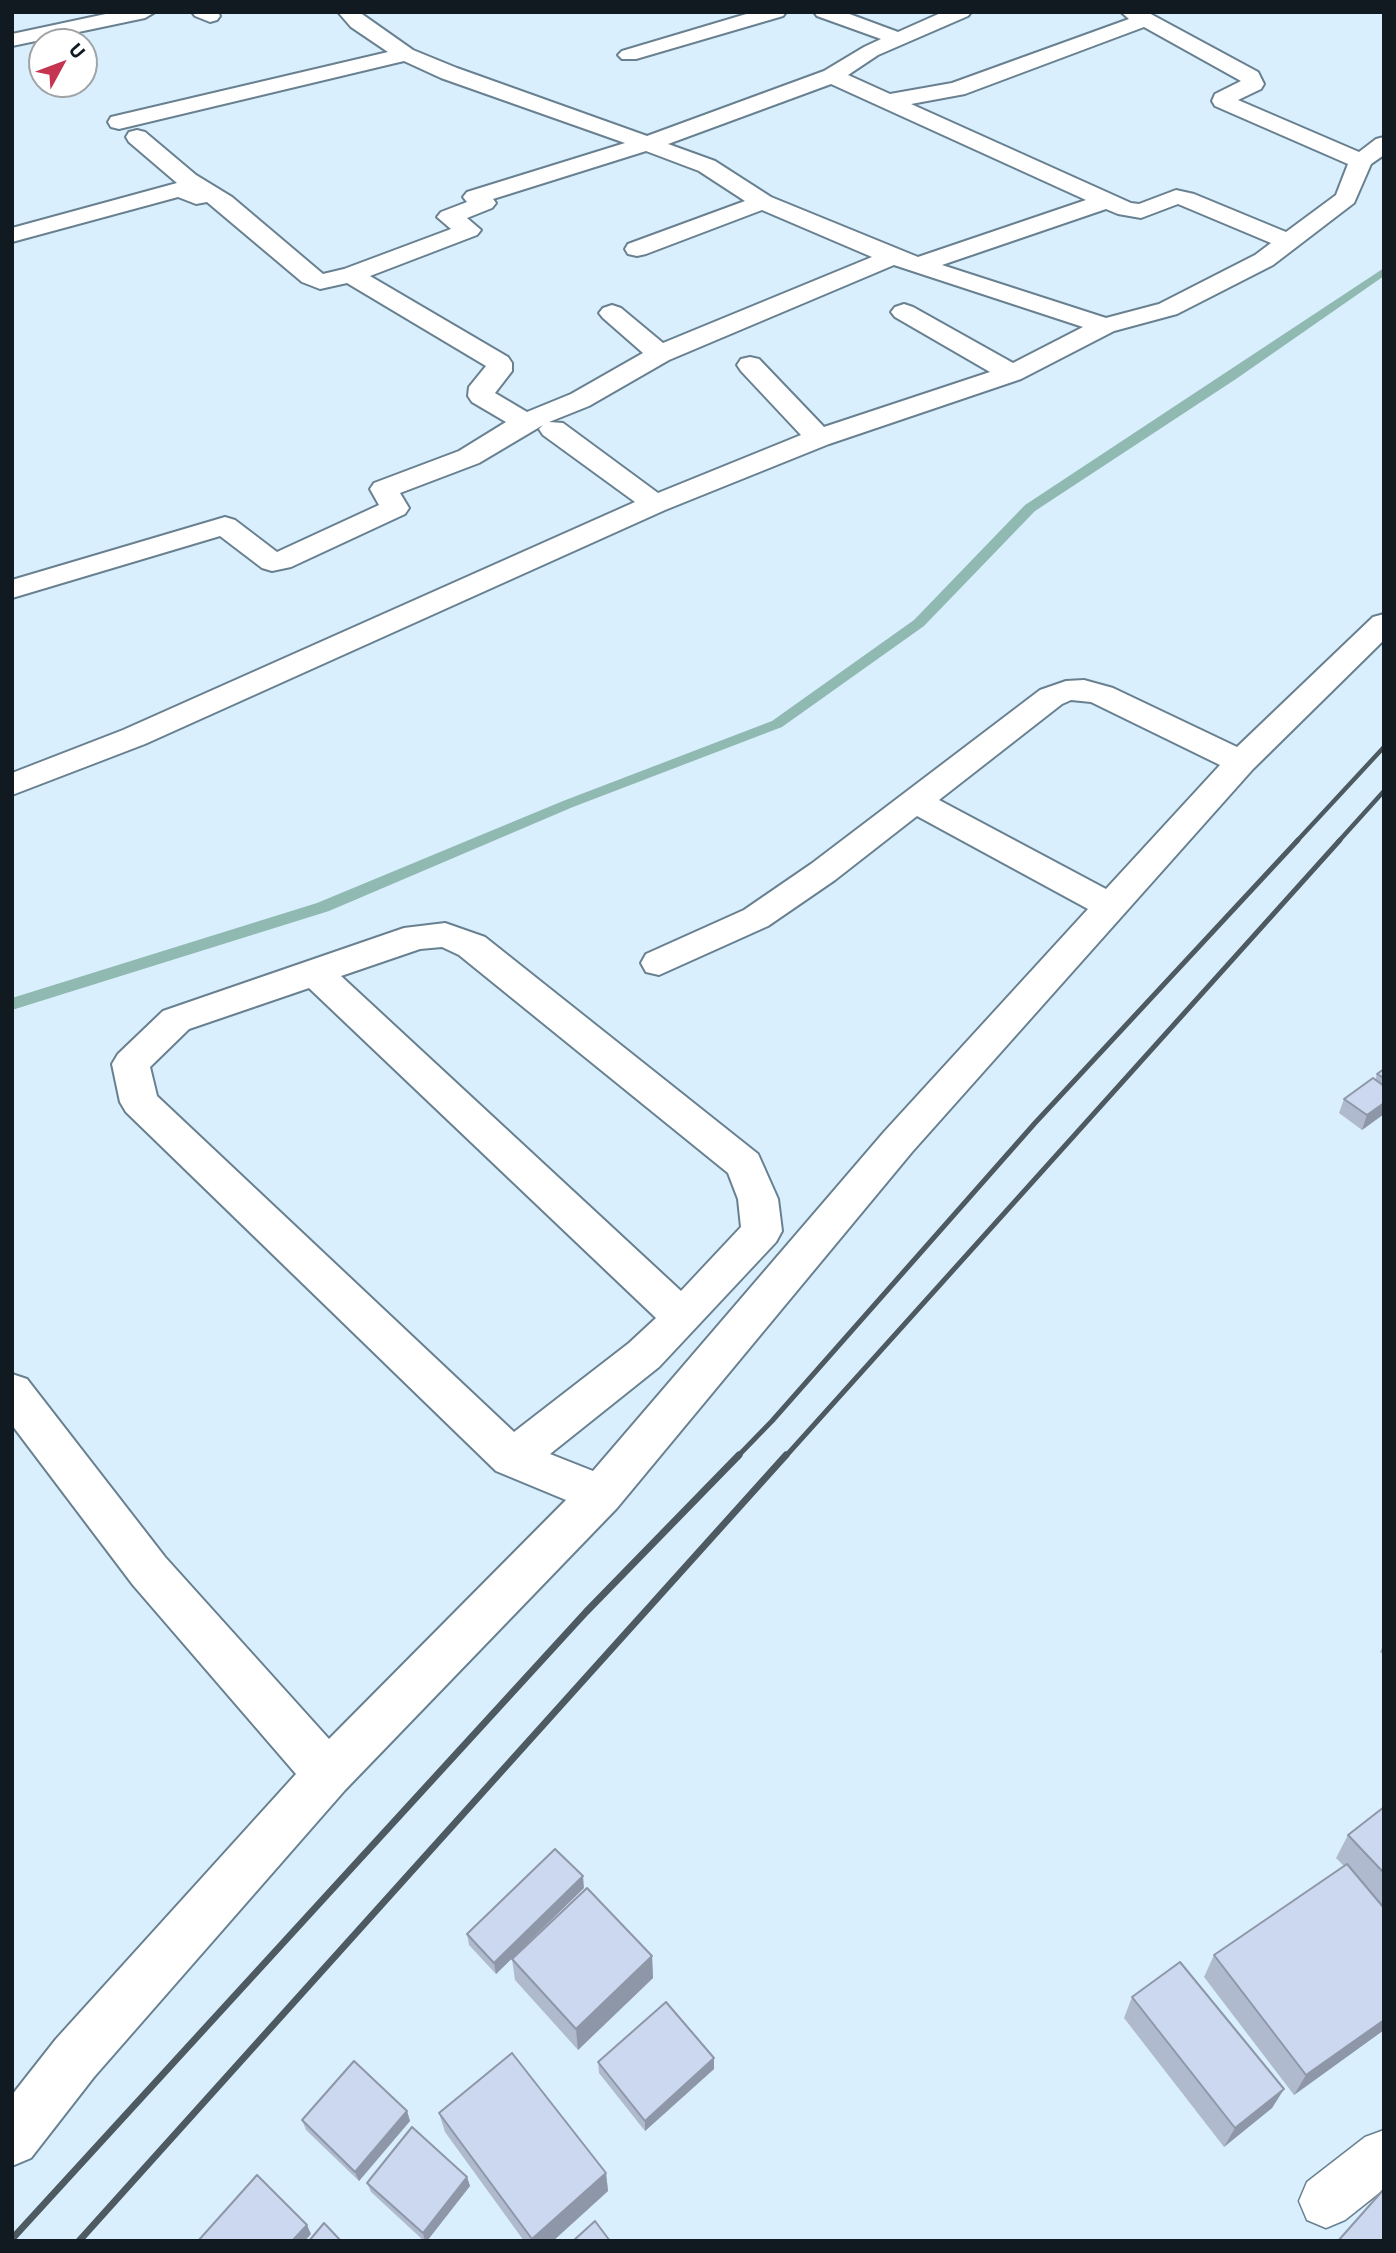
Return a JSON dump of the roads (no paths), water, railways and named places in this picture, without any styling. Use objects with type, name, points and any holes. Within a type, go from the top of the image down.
[{"type":"street","points":[[12,40],[145,12]]},
{"type":"street","points":[[348,12],[358,23],[406,54],[449,73],[522,97],[706,166],[763,202],[893,257],[1105,326]]},
{"type":"street","points":[[629,55],[776,12]]},
{"type":"street","points":[[824,12],[897,38]]},
{"type":"street","points":[[406,54],[128,130],[188,180],[214,194],[320,282],[351,275],[469,230],[449,217],[485,203],[475,197],[648,143],[832,76],[897,38],[961,12]]},
{"type":"street","points":[[889,101],[957,89],[1138,16],[1250,77],[1252,84],[1223,101],[1361,161]]},
{"type":"street","points":[[832,76],[1126,209],[1141,211],[1176,197],[1186,199],[1288,242]]},
{"type":"street","points":[[12,785],[134,737],[654,504],[819,438],[1012,373],[1105,326],[1168,309],[1201,294],[1264,260],[1346,198],[1361,161],[1384,144]]},
{"type":"street","points":[[12,235],[181,189],[196,198],[214,194]]},
{"type":"street","points":[[919,265],[1105,201]]},
{"type":"street","points":[[637,249],[763,202]]},
{"type":"street","points":[[12,589],[225,526],[272,562],[281,561],[396,508],[384,489],[468,457],[525,422],[580,400],[660,354],[893,257]]},
{"type":"street","points":[[351,275],[499,362],[499,371],[482,387],[481,396],[525,422]]},
{"type":"street","points":[[905,312],[1012,373]]},
{"type":"street","points":[[612,313],[660,354]]},
{"type":"street","points":[[751,365],[819,438]]},
{"type":"street","points":[[553,429],[654,504]]},
{"type":"street","points":[[12,2139],[75,2058],[328,1774],[601,1494],[898,1142],[1110,906],[1241,762],[1384,623]]},
{"type":"street","points":[[659,963],[756,918],[823,872],[1051,697],[1066,691],[1084,690],[1102,695],[1241,762]]},
{"type":"street","points":[[915,801],[1110,906]]},
{"type":"street","points":[[512,1458],[643,1355],[762,1231],[758,1199],[744,1164],[472,946],[445,935],[417,937],[176,1020],[131,1065],[139,1102],[512,1458],[601,1494]]},
{"type":"street","points":[[313,971],[681,1316]]},
{"type":"street","points":[[12,1392],[149,1571],[328,1774]]},
{"type":"lane","points":[[1326,2201],[1384,2156]]},
{"type":"waterway","points":[[12,1004],[323,907],[568,804],[777,724],[919,623],[1030,508],[1232,376],[1384,271]]},
{"type":"railway","points":[[1296,842],[1384,747]]},
{"type":"railway","points":[[1338,842],[1384,791]]},
{"type":"railway","points":[[737,1457],[772,1421],[1035,1123],[1298,840]]},
{"type":"railway","points":[[785,1457],[1340,840]]},
{"type":"railway","points":[[12,2239],[586,1612],[739,1455]]},
{"type":"railway","points":[[79,2241],[786,1455]]}]
